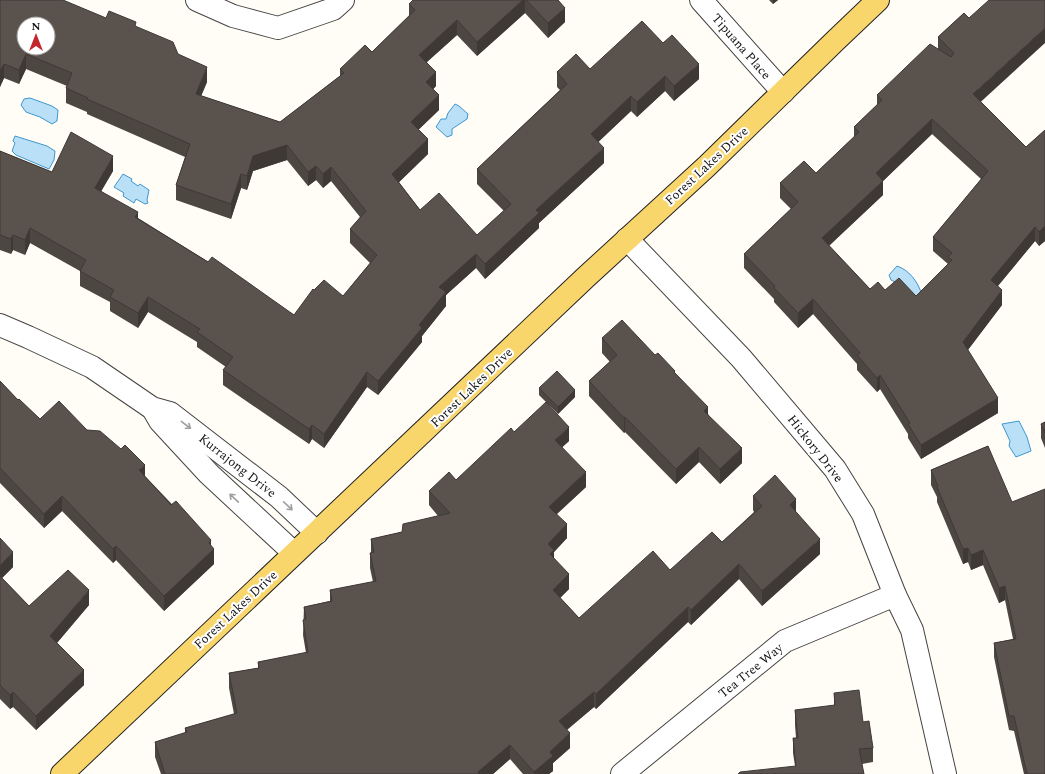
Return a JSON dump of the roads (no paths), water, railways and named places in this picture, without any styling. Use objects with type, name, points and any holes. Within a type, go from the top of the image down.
[{"type":"main road","name":"Forest Lakes Drive","points":[[62,774],[627,239],[707,166],[834,41],[878,0]]},
{"type":"street","points":[[197,0],[233,16],[278,28],[333,9],[343,0]]},
{"type":"street","name":"Tipuana Place","points":[[701,0],[783,92]]},
{"type":"street","name":"Hickory Drive","points":[[627,239],[741,358],[835,469],[863,514],[895,595],[912,630],[945,774]]},
{"type":"street","name":"Kurrajong Drive","points":[[0,325],[28,336],[92,367],[152,408],[170,413],[220,450],[279,497],[317,533]]},
{"type":"street","name":"Kurrajong Drive","points":[[152,408],[160,422],[209,474],[294,553]]},
{"type":"street","name":"Tea Tree Way","points":[[622,774],[785,641],[895,595]]},
{"type":"water","points":[[30,98],[52,106],[58,110],[57,121],[52,124],[40,117],[26,112],[21,105],[24,99]]},
{"type":"water","points":[[455,104],[468,114],[467,119],[452,129],[452,135],[447,137],[436,127],[441,119],[446,119],[448,113]]},
{"type":"water","points":[[15,136],[47,146],[55,151],[54,160],[49,169],[16,155],[12,151],[15,143],[13,141]]},
{"type":"water","points":[[123,174],[132,179],[131,181],[138,186],[140,184],[149,190],[147,200],[148,203],[145,204],[136,199],[134,203],[123,196],[124,193],[114,187]]},
{"type":"water","points":[[897,266],[909,273],[917,284],[921,292],[918,300],[901,285],[891,280],[889,275]]},
{"type":"water","points":[[1019,421],[1027,437],[1031,451],[1016,457],[1009,446],[1010,441],[1002,424]]}]
